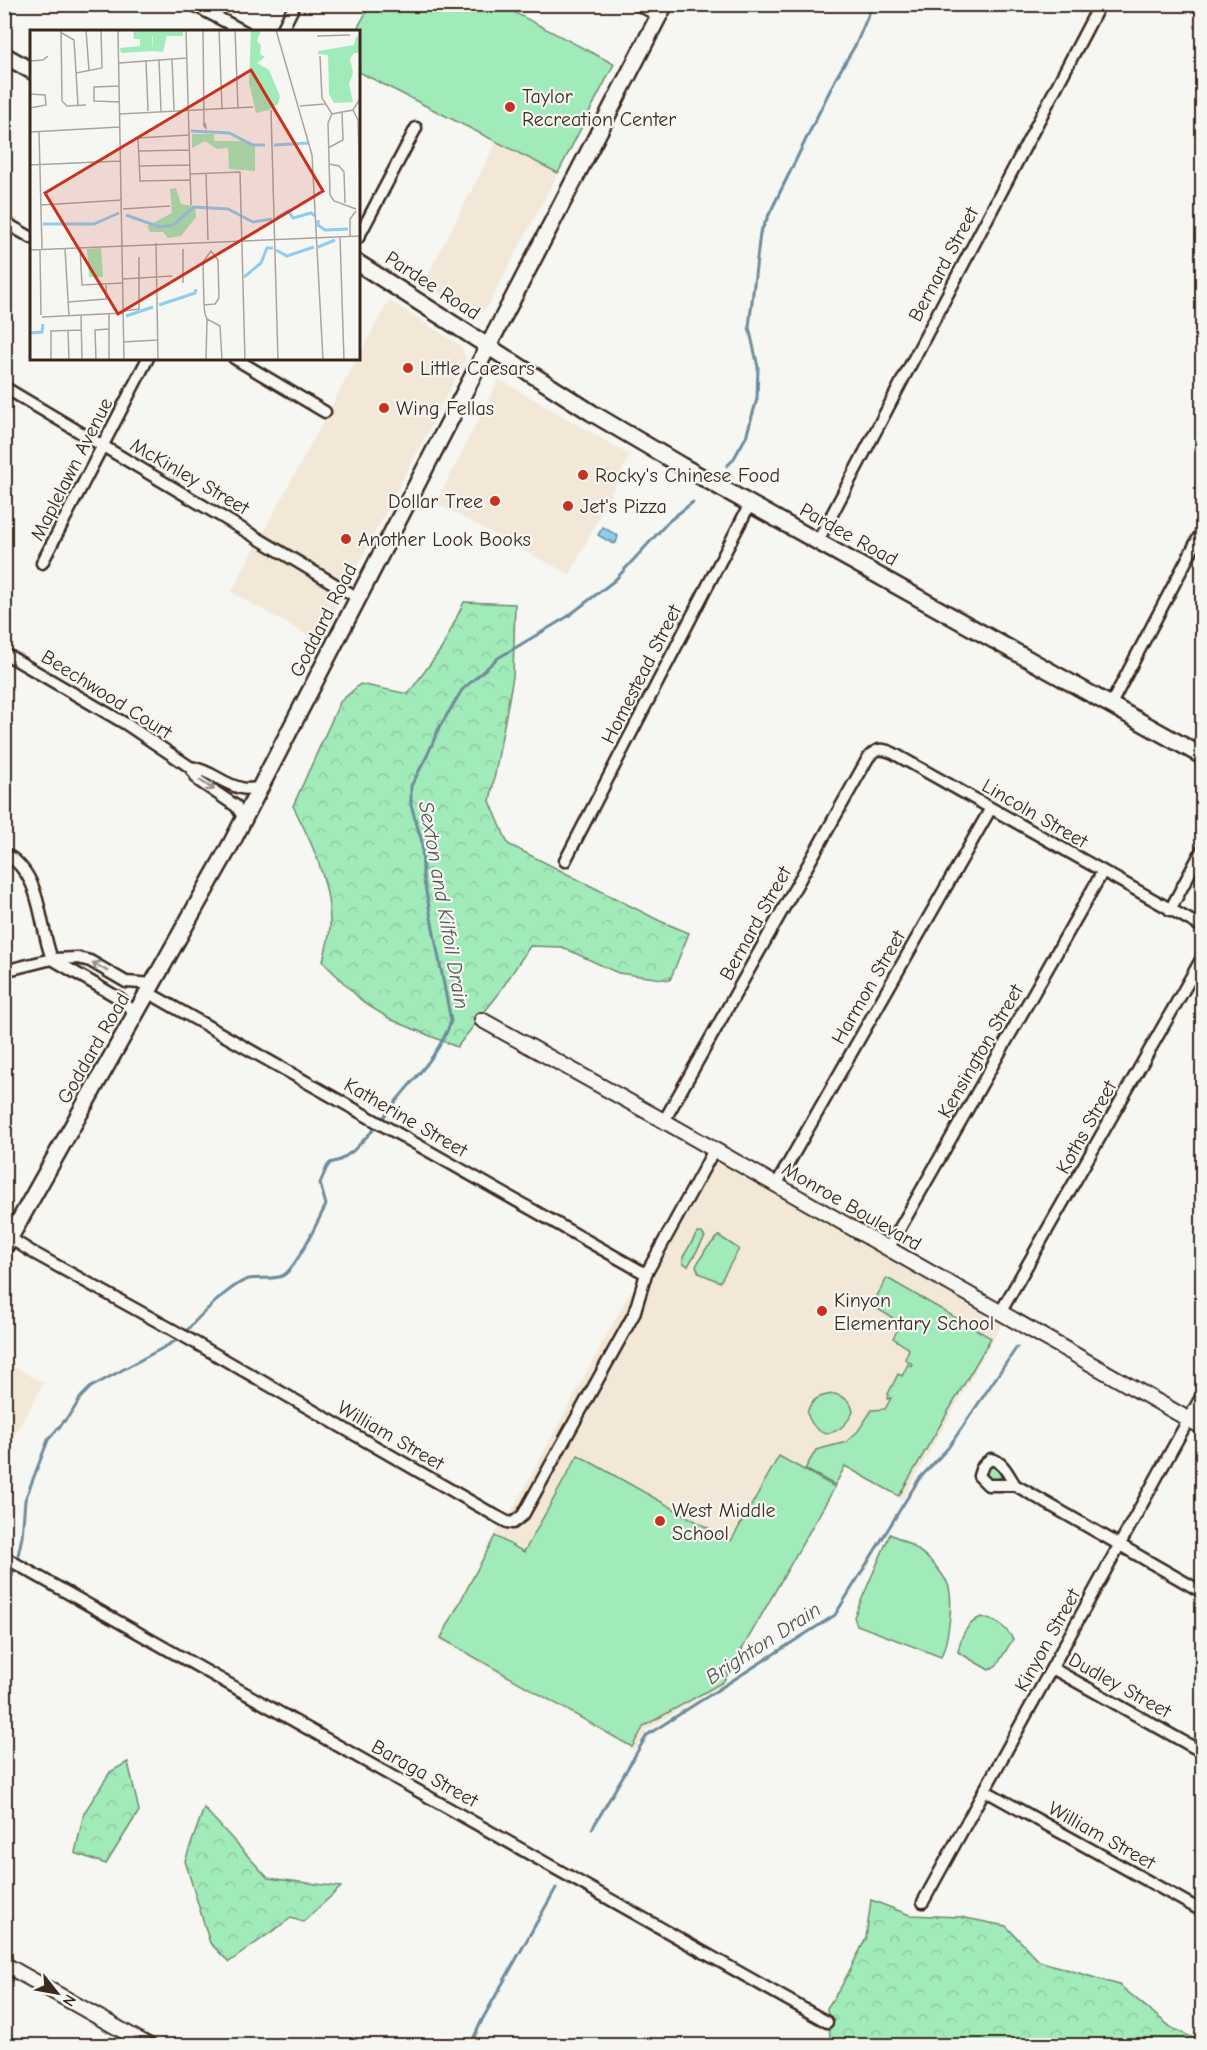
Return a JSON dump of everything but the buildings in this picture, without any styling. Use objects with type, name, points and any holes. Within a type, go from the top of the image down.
[{"type":"main road","name":"Goddard Road","points":[[6,1240],[205,894],[662,10]]},
{"type":"main road","points":[[4,55],[30,70]]},
{"type":"main road","name":"Pardee Road","points":[[360,264],[592,413],[750,504],[1203,756]]},
{"type":"street","points":[[4,12],[8,4]]},
{"type":"street","points":[[192,4],[241,30]]},
{"type":"street","points":[[282,30],[295,4]]},
{"type":"street","points":[[636,4],[662,10]]},
{"type":"street","name":"Bernard Street","points":[[818,541],[1100,4]]},
{"type":"street","points":[[360,234],[416,128]]},
{"type":"street","points":[[4,222],[30,237]]},
{"type":"street","name":"Maplelawn Avenue","points":[[42,563],[147,360]]},
{"type":"street","points":[[237,360],[325,412]]},
{"type":"street","name":"McKinley Street","points":[[4,387],[358,598]]},
{"type":"street","name":"Homestead Street","points":[[565,861],[750,504]]},
{"type":"street","points":[[1111,704],[1203,531]]},
{"type":"street","name":"Beechwood Court","points":[[4,653],[126,724],[190,767],[199,781],[236,806],[244,818]]},
{"type":"street","name":"Bernard Street","points":[[664,1121],[868,758],[872,753],[882,749]]},
{"type":"street","name":"Lincoln Street","points":[[882,749],[1170,910]]},
{"type":"street","name":"Beechwood Court","points":[[190,767],[204,769],[244,789],[261,788]]},
{"type":"street","name":"Harmon Street","points":[[776,1185],[991,808]]},
{"type":"street","points":[[1203,850],[1170,910],[1203,927]]},
{"type":"street","points":[[4,853],[22,867],[33,886],[52,959],[117,997],[137,1014]]},
{"type":"street","name":"Kensington Street","points":[[888,1249],[1103,872]]},
{"type":"street","name":"Katherine Street","points":[[52,959],[78,958],[96,964],[126,982],[151,989],[389,1129],[646,1274]]},
{"type":"street","name":"Koths Street","points":[[1000,1313],[1203,958]]},
{"type":"street","points":[[4,971],[52,959]]},
{"type":"street","name":"Monroe Boulevard","points":[[482,1020],[1203,1427]]},
{"type":"street","points":[[646,1274],[714,1150]]},
{"type":"street","name":"William Street","points":[[6,1240],[173,1330],[496,1516],[513,1523],[523,1515],[634,1314],[646,1274]]},
{"type":"street","name":"Kinyon Street","points":[[923,1902],[1203,1395]]},
{"type":"street","points":[[1014,1485],[1203,1592]]},
{"type":"street","name":"Baraga Street","points":[[13,1562],[827,2022]]},
{"type":"street","name":"Dudley Street","points":[[1052,1668],[1203,1752]]},
{"type":"street","name":"William Street","points":[[984,1790],[1203,1911]]},
{"type":"street","points":[[4,1964],[150,2046]]},
{"type":"shaded area","points":[[496,143],[558,173],[488,306],[478,315],[423,284]]},
{"type":"shaded area","points":[[389,300],[461,346],[466,359],[318,641],[231,592],[357,360],[360,360],[360,354]]},
{"type":"shaded area","points":[[499,379],[630,455],[570,575],[436,503]]},
{"type":"shaded area","name":"West Middle School","points":[[716,1161],[1002,1324],[902,1500],[846,1468],[724,1684],[648,1729],[635,1750],[438,1639],[494,1535],[514,1507],[630,1292],[641,1298]]},
{"type":"shaded area","points":[[5,1362],[44,1383],[5,1453]]},
{"type":"green space","name":"Taylor Recreation Center","points":[[370,5],[500,5],[614,64],[558,173],[360,73],[360,30],[357,30]]},
{"type":"green space","points":[[464,602],[515,604],[513,677],[490,801],[508,844],[660,921],[689,933],[670,980],[618,973],[562,947],[530,946],[497,996],[457,1047],[392,1020],[364,1003],[323,962],[330,930],[327,894],[319,864],[293,806],[340,702],[360,684],[408,694],[442,648]]},
{"type":"green space","points":[[697,1233],[702,1233],[705,1237],[688,1266],[683,1263],[683,1257]]},
{"type":"green space","points":[[719,1236],[739,1249],[720,1282],[699,1273],[696,1266],[706,1249]]},
{"type":"green space","points":[[887,1278],[991,1338],[899,1496],[845,1466],[835,1485],[805,1469],[816,1450],[846,1442],[858,1431],[872,1410],[885,1409],[891,1398],[887,1399],[888,1394],[898,1374],[902,1376],[908,1364],[911,1366],[912,1364],[905,1359],[909,1349],[893,1338],[901,1323],[873,1306]]},
{"type":"green space","points":[[835,1394],[847,1400],[853,1412],[842,1427],[836,1431],[823,1432],[811,1422],[807,1413],[817,1398]]},
{"type":"green space","points":[[578,1455],[731,1541],[779,1456],[835,1487],[723,1682],[644,1726],[632,1747],[441,1638],[495,1536],[524,1552]]},
{"type":"green space","points":[[997,1467],[1001,1476],[992,1480],[987,1475],[987,1469]]},
{"type":"green space","points":[[890,1534],[922,1554],[947,1582],[950,1620],[941,1657],[857,1625],[854,1617]]},
{"type":"green space","points":[[981,1617],[1000,1624],[1013,1639],[997,1665],[989,1670],[958,1652],[965,1631]]},
{"type":"green space","points":[[128,1762],[139,1811],[106,1864],[75,1853],[84,1813],[110,1772]]},
{"type":"green space","points":[[204,1808],[268,1878],[341,1887],[303,1922],[291,1918],[229,1962],[210,1943],[185,1861]]},
{"type":"green space","points":[[871,1900],[910,1915],[960,1917],[1006,1926],[1039,1961],[1119,1985],[1172,2028],[1202,2042],[1202,2045],[831,2045],[827,2008],[841,1987],[866,1938]]},
{"type":"water","points":[[603,527],[618,536],[616,543],[613,544],[598,535]]},
{"type":"waterway","name":"Sexton and Kilfoil Drain","points":[[727,466],[746,437],[757,399],[758,367],[749,327],[760,233],[836,78],[856,44],[873,4]]},
{"type":"waterway","name":"Sexton and Kilfoil Drain","points":[[381,1121],[429,1061],[451,1021],[423,876],[422,842],[411,805],[411,786],[439,728],[462,690],[498,658],[567,617],[615,580],[669,521],[693,502]]},
{"type":"waterway","name":"Sexton and Kilfoil Drain","points":[[185,1333],[197,1319],[233,1287],[249,1279],[278,1277],[288,1272],[300,1255],[326,1205],[320,1183],[327,1167],[330,1163],[340,1160],[353,1151],[377,1126]]},
{"type":"waterway","name":"Sexton and Kilfoil Drain","points":[[17,1560],[22,1537],[25,1500],[48,1440],[91,1387],[181,1338]]},
{"type":"waterway","name":"Brighton Drain","points":[[592,1829],[647,1735],[835,1615],[919,1479],[948,1448],[1017,1347]]},
{"type":"waterway","name":"Sexton and Kilfoil Drain","points":[[4,1598],[15,1567]]},
{"type":"waterway","name":"Sexton and Kilfoil Drain","points":[[4,1672],[10,1691],[4,1706]]},
{"type":"waterway","name":"Brighton Drain","points":[[470,2046],[482,2020],[556,1888]]},
{"type":"place","name":"Taylor Recreation Center","points":[[510,107]]},
{"type":"place","name":"Little Caesars","points":[[408,368]]},
{"type":"place","name":"Wing Fellas","points":[[384,408]]},
{"type":"place","name":"Rocky's Chinese Food","points":[[583,475]]},
{"type":"place","name":"Dollar Tree","points":[[495,501]]},
{"type":"place","name":"Jet's Pizza","points":[[568,506]]},
{"type":"place","name":"Another Look Books","points":[[346,539]]},
{"type":"place","name":"Kinyon Elementary School","points":[[822,1311]]},
{"type":"place","name":"West Middle School","points":[[660,1521]]}]
